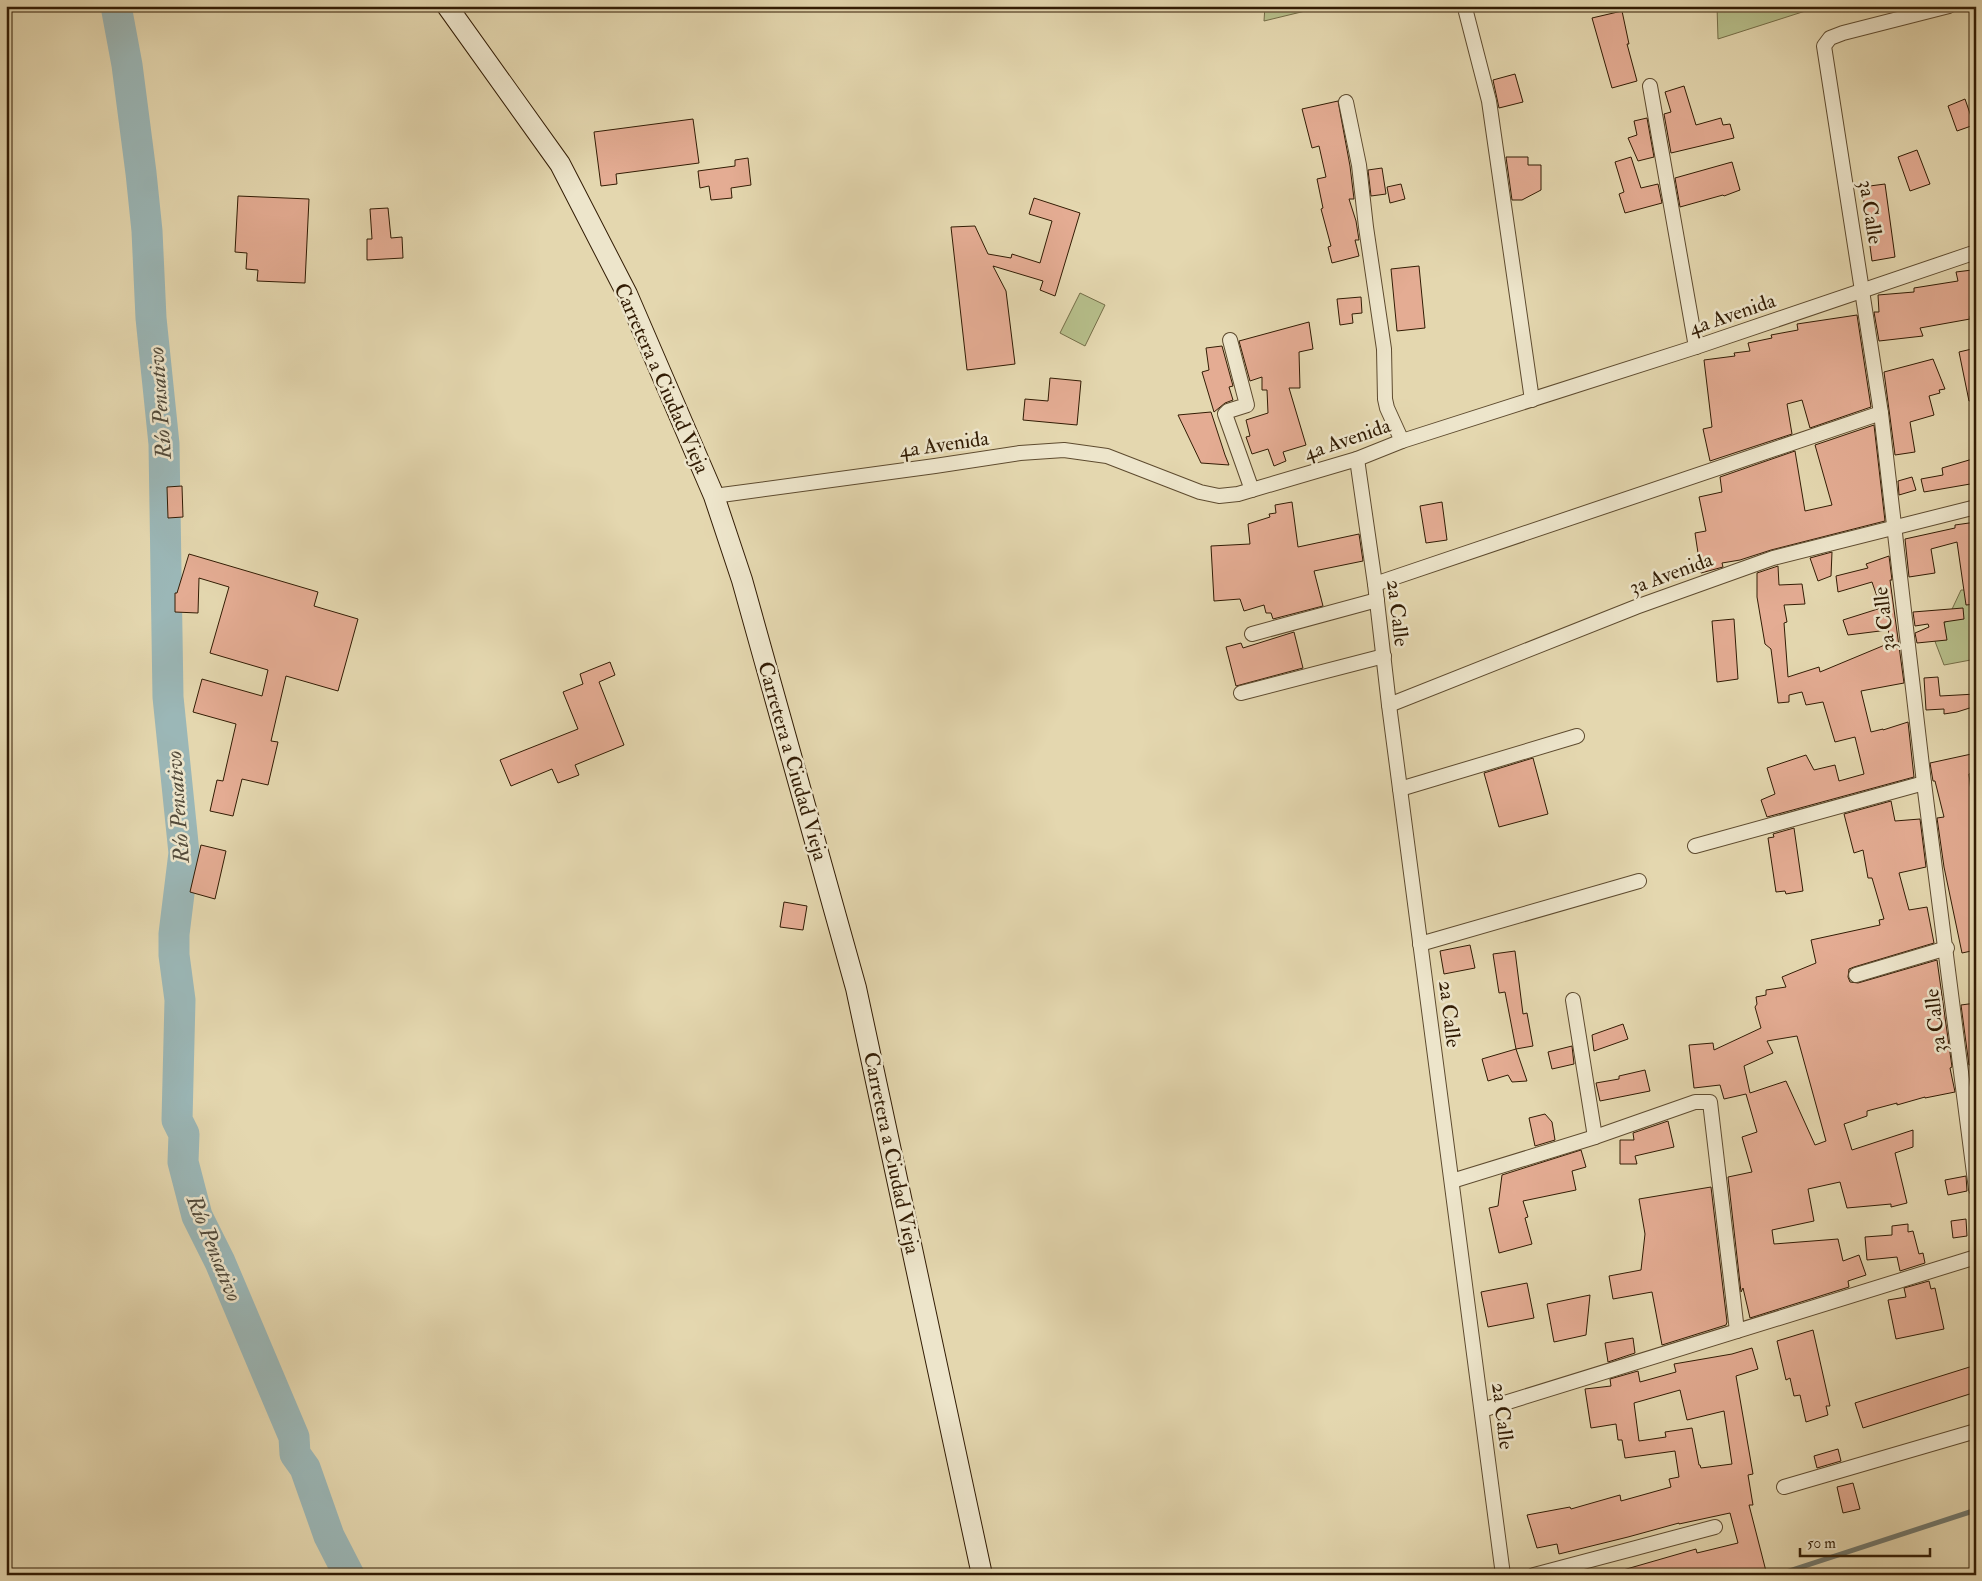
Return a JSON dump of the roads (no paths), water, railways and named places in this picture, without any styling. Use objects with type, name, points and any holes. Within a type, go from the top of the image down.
[{"type":"main road","name":"Carretera a Ciudad Vieja","points":[[447,6],[560,164],[627,294],[714,496],[742,580],[856,988],[982,1575]]},
{"type":"street","name":"3a Calle","points":[[1949,6],[1843,33],[1830,38],[1824,46],[1882,414],[1924,783],[1972,1127],[1976,1188]]},
{"type":"street","points":[[1466,12],[1489,101],[1532,400]]},
{"type":"street","points":[[1650,86],[1696,347]]},
{"type":"street","points":[[1346,102],[1359,165],[1384,349],[1386,408],[1402,441]]},
{"type":"street","name":"4a Avenida","points":[[714,496],[1020,453],[1064,450],[1107,456],[1209,494],[1219,496],[1238,494],[1357,459],[1402,441],[1696,347],[1976,252]]},
{"type":"street","points":[[1230,340],[1248,405],[1228,411],[1225,414],[1252,490]]},
{"type":"street","points":[[1375,584],[1882,414]]},
{"type":"street","name":"2a Calle","points":[[1357,459],[1375,584],[1389,705],[1503,1575]]},
{"type":"street","name":"3a Avenida","points":[[1389,705],[1636,607],[1773,558],[1976,507]]},
{"type":"street","points":[[1252,634],[1377,600]]},
{"type":"street","points":[[1241,693],[1384,656]]},
{"type":"street","points":[[1400,789],[1578,736]]},
{"type":"street","points":[[1694,846],[1924,783]]},
{"type":"street","points":[[1420,944],[1639,881]]},
{"type":"street","points":[[1856,976],[1947,948]]},
{"type":"street","points":[[1573,1000],[1595,1137]]},
{"type":"street","points":[[1452,1181],[1595,1137],[1695,1102],[1710,1102],[1737,1331]]},
{"type":"street","points":[[1482,1410],[1976,1257]]},
{"type":"street","points":[[1784,1487],[1976,1431]]},
{"type":"street","points":[[1534,1575],[1715,1528]]},
{"type":"waterway","name":"Río Pensativo","points":[[116,6],[127,65],[141,173],[147,231],[151,318],[164,444],[168,697],[184,853],[174,934],[174,955],[180,1000],[177,1120],[184,1134],[183,1162],[197,1216],[220,1262],[294,1437],[295,1454],[305,1468],[329,1536],[349,1575]]},
{"type":"waterway","points":[[1777,1575],[1976,1510]]}]
